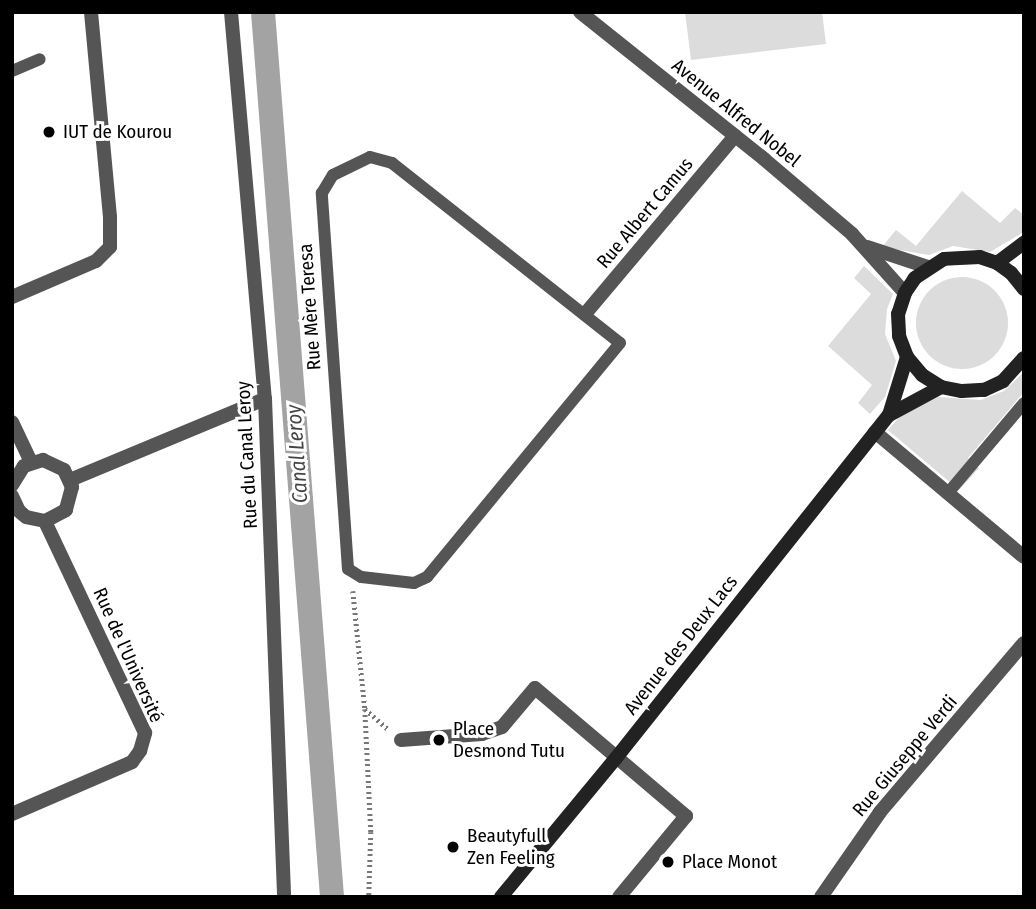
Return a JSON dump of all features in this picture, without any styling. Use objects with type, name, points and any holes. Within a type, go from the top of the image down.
[{"type":"street","points":[[12,297],[96,261],[110,247],[110,217],[91,12]]},
{"type":"street","name":"Rue du Canal Leroy","points":[[231,12],[265,399],[284,897]]},
{"type":"street","name":"Avenue Alfred Nobel","points":[[580,12],[735,136],[866,246],[905,293]]},
{"type":"street","name":"Rue Albert Camus","points":[[585,314],[735,136]]},
{"type":"street","points":[[997,263],[1024,243]]},
{"type":"street","name":"Avenue Alfred Nobel","points":[[866,246],[928,267]]},
{"type":"street","points":[[1023,287],[997,263],[962,256],[944,259],[928,267],[905,293],[898,314],[899,336],[906,357],[922,375],[942,387],[962,391],[984,390],[1003,381],[1024,358]]},
{"type":"street","name":"Avenue des Deux Lacs","points":[[889,415],[906,357]]},
{"type":"street","name":"Avenue des Deux Lacs","points":[[501,897],[617,758],[889,415],[942,387]]},
{"type":"street","points":[[70,480],[265,399]]},
{"type":"street","points":[[12,422],[31,462]]},
{"type":"street","points":[[875,432],[1024,557]]},
{"type":"street","points":[[12,485],[18,471],[31,462],[54,463],[70,480],[72,495],[66,510],[45,521],[26,517],[13,501]]},
{"type":"street","name":"Rue de l'Université","points":[[12,814],[132,762],[140,751],[145,733],[45,521]]},
{"type":"street","name":"Rue Giuseppe Verdi","points":[[821,897],[880,812],[1024,643]]},
{"type":"street","points":[[401,740],[482,734],[502,727],[535,688],[686,816],[618,897]]},
{"type":"lane","points":[[12,71],[40,59]]},
{"type":"lane","name":"Rue Mère Teresa","points":[[370,157],[392,163],[585,314],[620,343],[427,577],[414,583],[361,578],[348,569],[321,193],[333,176],[370,157]]},
{"type":"lane","points":[[948,493],[1024,403]]},
{"type":"path","points":[[348,569],[358,612],[365,709],[370,832],[369,897]]},
{"type":"path","points":[[365,709],[401,740]]},
{"type":"shaded area","points":[[685,12],[822,12],[826,44],[691,60]]},
{"type":"shaded area","points":[[962,191],[1000,223],[1015,208],[1024,215],[1024,232],[990,252],[953,246],[929,255],[882,247],[896,230],[916,246]]},
{"type":"shaded area","points":[[864,266],[893,294],[887,309],[885,334],[896,361],[885,397],[870,414],[858,403],[872,385],[828,346],[871,294],[854,278]]},
{"type":"shaded area","points":[[962,277],[979,281],[994,291],[1004,306],[1008,323],[1004,340],[994,355],[979,365],[962,369],[945,365],[930,355],[920,340],[916,323],[920,306],[930,291],[945,281]]},
{"type":"shaded area","points":[[1024,372],[1024,392],[968,458],[979,468],[959,490],[888,430],[902,414],[938,397],[981,400],[1004,391]]},
{"type":"waterway","name":"Canal Leroy","points":[[263,12],[332,897]]},
{"type":"place","name":"IUT de Kourou","points":[[49,132]]},
{"type":"place","name":"Place Desmond Tutu","points":[[439,740]]},
{"type":"place","name":"Beautyfull Zen Feeling","points":[[453,847]]},
{"type":"place","name":"Place Monot","points":[[668,862]]}]
